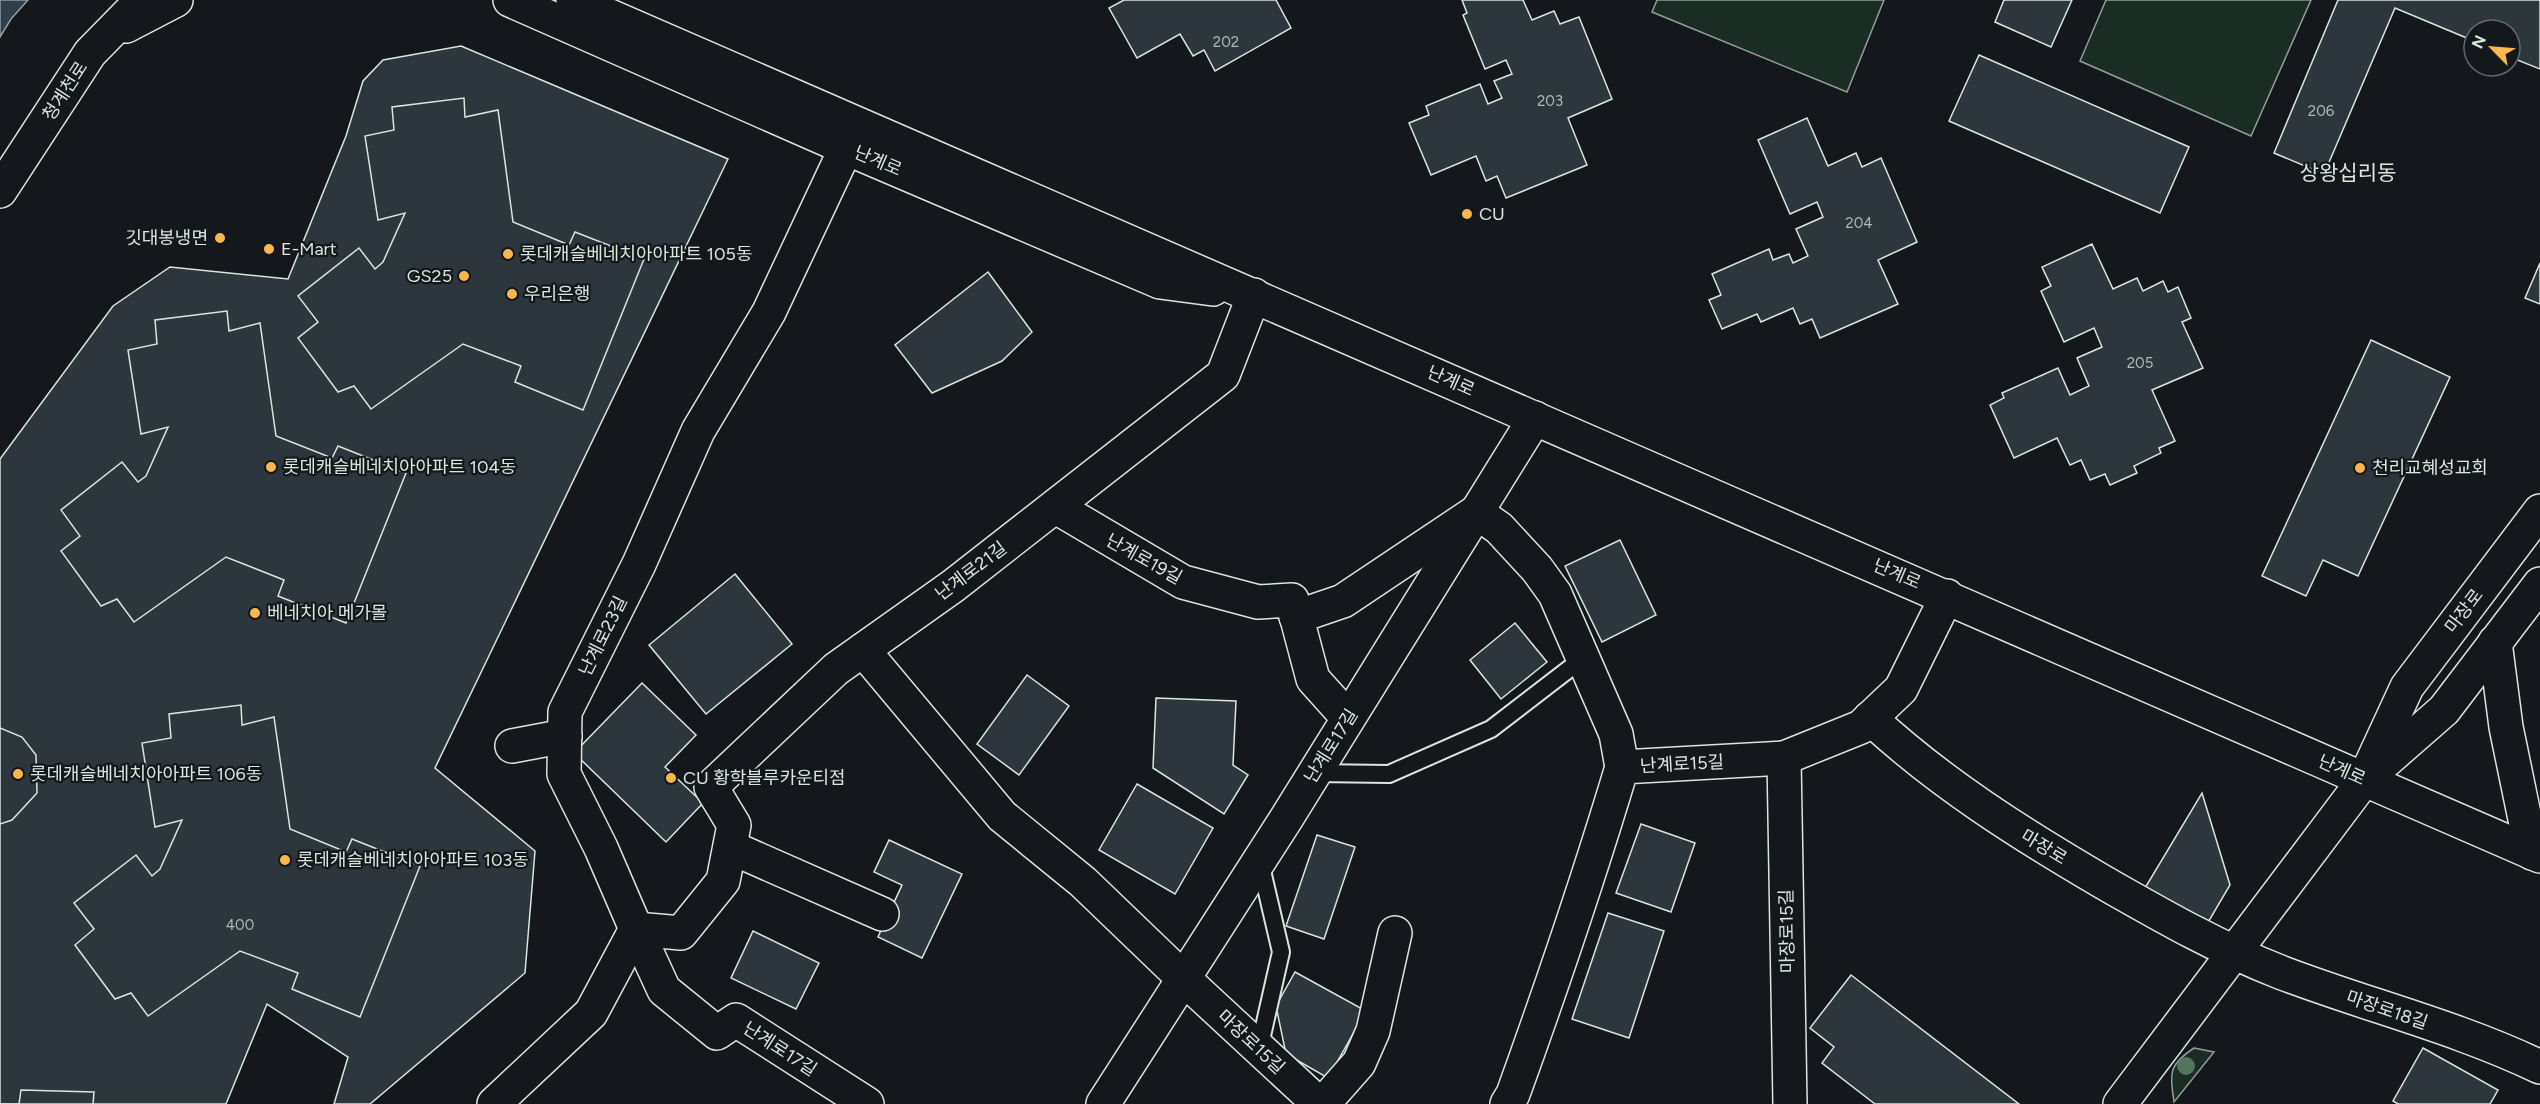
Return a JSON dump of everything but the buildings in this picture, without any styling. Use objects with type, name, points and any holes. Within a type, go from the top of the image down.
[{"type":"street","name":"청계천로","points":[[0,191],[90,53],[142,0]]},
{"type":"street","points":[[106,37],[176,0]]},
{"type":"street","name":"난계로","points":[[510,0],[846,148],[1160,282],[1254,295]]},
{"type":"street","name":"난계로","points":[[573,0],[607,8],[1254,295],[2536,854]]},
{"type":"street","name":"난계로23길","points":[[636,929],[601,848],[564,774],[565,712],[639,564],[698,431],[770,312],[846,148]]},
{"type":"street","name":"난계로21길","points":[[636,929],[681,933],[723,881],[734,825],[711,787],[836,669],[1056,507],[1223,375],[1254,295]]},
{"type":"street","name":"난계로17길","points":[[1103,1104],[1314,773],[1535,418]]},
{"type":"street","name":"난계로19길","points":[[1056,507],[1183,582],[1258,602],[1292,600],[1296,617]]},
{"type":"street","points":[[1348,718],[1312,679],[1296,617],[1343,601],[1476,512],[1499,528],[1537,569],[1555,594],[1616,734],[1622,767]]},
{"type":"street","name":"마장로","points":[[2364,780],[2407,687],[2540,512]]},
{"type":"street","name":"마장로","points":[[2120,1104],[2364,780],[2444,710],[2540,584]]},
{"type":"street","name":"난계로15길","points":[[1507,1104],[1513,1094],[1563,952],[1622,767],[1784,758],[1861,727],[1901,689],[1947,596]]},
{"type":"street","points":[[2495,642],[2506,727],[2536,854]]},
{"type":"street","points":[[863,650],[1002,816],[1083,882],[1184,979]]},
{"type":"street","name":"마장로","points":[[1870,718],[1907,752],[2018,832],[2175,924],[2233,953]]},
{"type":"street","points":[[512,746],[565,736]]},
{"type":"street","name":"마장로15길","points":[[1784,758],[1790,1104]]},
{"type":"street","points":[[730,847],[882,914]]},
{"type":"street","points":[[494,1104],[591,1013],[636,929]]},
{"type":"street","name":"난계로17길","points":[[636,929],[664,990],[717,1033],[736,1020],[867,1104]]},
{"type":"street","points":[[1321,1104],[1359,1063],[1373,1031],[1395,933]]},
{"type":"street","name":"마장로18길","points":[[2233,953],[2302,980],[2504,1050],[2540,1067]]},
{"type":"street","name":"마장로15길","points":[[1184,979],[1321,1104]]},
{"type":"lane","points":[[1314,773],[1389,774],[1491,729],[1582,659]]},
{"type":"lane","points":[[1259,860],[1281,952],[1259,1049]]},
{"type":"green space","points":[[1657,0],[1884,0],[1847,92],[1652,12]]},
{"type":"green space","points":[[2106,0],[2311,0],[2251,136],[2080,61]]},
{"type":"green space","points":[[2194,1048],[2214,1052],[2174,1102],[2173,1070],[2179,1060]]},
{"type":"water","points":[[0,0],[28,0],[11,19],[0,37]]},
{"type":"place","name":"CU","points":[[1467,214]]},
{"type":"place","name":"깃대봉냉면","points":[[220,238]]},
{"type":"place","name":"E-Mart","points":[[269,249]]},
{"type":"place","name":"롯데캐슬베네치아아파트 105동","points":[[508,254]]},
{"type":"place","name":"GS25","points":[[464,276]]},
{"type":"place","name":"우리은행","points":[[512,294]]},
{"type":"place","name":"롯데캐슬베네치아아파트 104동","points":[[271,467]]},
{"type":"place","name":"천리교혜성교회","points":[[2360,468]]},
{"type":"place","name":"베네치아 메가몰","points":[[255,613]]},
{"type":"place","name":"롯데캐슬베네치아아파트 106동","points":[[18,774]]},
{"type":"place","name":"CU 황학블루카운티점","points":[[671,778]]},
{"type":"place","name":"롯데캐슬베네치아아파트 103동","points":[[285,860]]},
{"type":"district","name":"상왕십리동","points":[[2348,172]]}]
